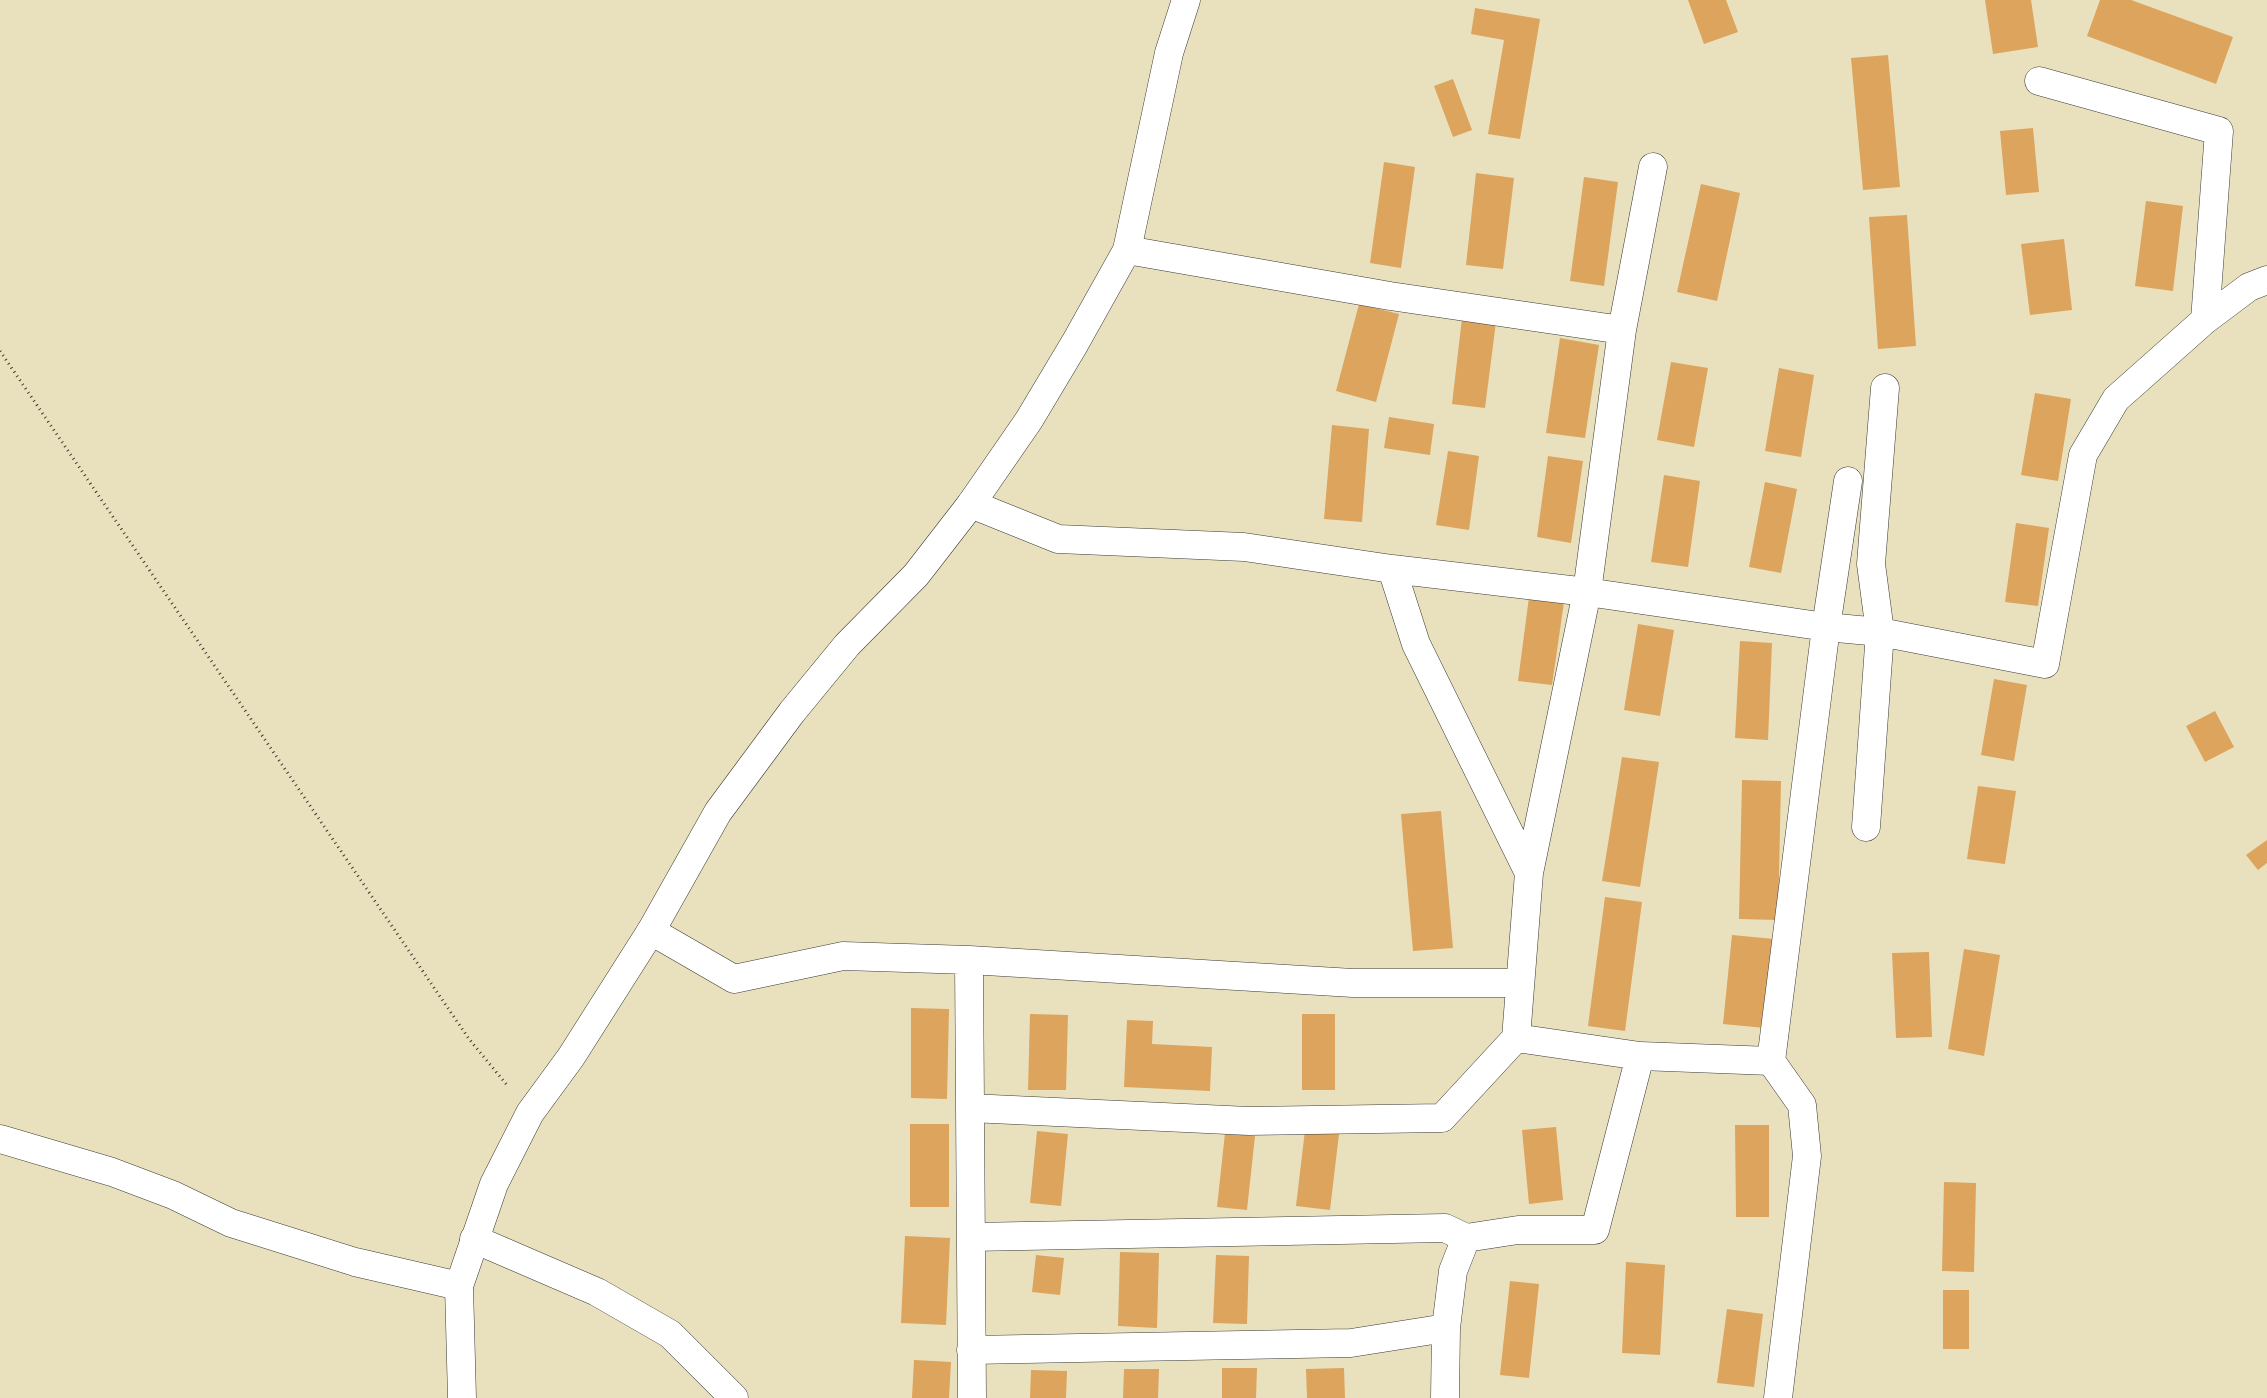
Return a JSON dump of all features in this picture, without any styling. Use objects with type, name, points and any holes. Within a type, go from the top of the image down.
[{"type":"street","points":[[462,1398],[459,1286],[494,1184],[530,1113],[571,1057],[651,931],[718,812],[792,712],[847,645],[916,575],[971,504],[1029,420],[1127,250],[1169,54],[1186,0]]},
{"type":"street","points":[[2039,81],[2219,131],[2205,320]]},
{"type":"street","points":[[970,1108],[1249,1121],[1442,1118],[1516,1038],[1529,873],[1586,592],[1622,330],[1653,167]]},
{"type":"street","points":[[1127,250],[1390,296],[1622,330]]},
{"type":"street","points":[[971,504],[1058,540],[1244,547],[1392,569],[1586,592],[1826,627],[1880,632],[2044,664],[2083,455],[2116,399],[2205,320],[2249,287],[2267,280]]},
{"type":"street","points":[[1866,827],[1880,632],[1870,564],[1885,388]]},
{"type":"street","points":[[1778,1398],[1807,1156],[1802,1105],[1771,1060],[1826,627],[1848,481]]},
{"type":"street","points":[[1392,569],[1416,644],[1529,873]]},
{"type":"street","points":[[651,931],[734,979],[843,956],[969,960],[1353,983],[1520,983]]},
{"type":"street","points":[[969,960],[972,1398]]},
{"type":"street","points":[[1516,1038],[1640,1056],[1771,1060]]},
{"type":"street","points":[[971,1237],[1445,1228],[1466,1238],[1518,1230],[1595,1230],[1640,1056]]},
{"type":"street","points":[[0,1139],[112,1172],[173,1195],[231,1223],[355,1262],[459,1286]]},
{"type":"street","points":[[1445,1398],[1446,1328],[1453,1271],[1466,1238]]},
{"type":"street","points":[[474,1239],[597,1292],[670,1334],[734,1398]]},
{"type":"street","points":[[971,1350],[1351,1343],[1446,1328]]},
{"type":"path","points":[[0,351],[469,1039],[530,1113]]},
{"type":"building","points":[[1688,0],[1726,0],[1738,32],[1704,44]]},
{"type":"building","points":[[1985,0],[2031,0],[2038,47],[1993,54]]},
{"type":"building","points":[[2100,0],[2131,0],[2233,37],[2216,84],[2087,36]]},
{"type":"building","points":[[1475,8],[1540,19],[1520,139],[1488,134],[1504,40],[1471,34]]},
{"type":"building","points":[[1888,55],[1900,187],[1863,190],[1851,58]]},
{"type":"building","points":[[1453,79],[1472,130],[1453,137],[1434,86]]},
{"type":"building","points":[[2033,128],[2039,192],[2006,195],[2000,131]]},
{"type":"building","points":[[1384,162],[1415,167],[1401,268],[1370,263]]},
{"type":"building","points":[[1476,173],[1514,178],[1503,269],[1466,265]]},
{"type":"building","points":[[1584,177],[1618,182],[1604,286],[1570,281]]},
{"type":"building","points":[[1701,184],[1740,193],[1717,301],[1677,292]]},
{"type":"building","points":[[2146,201],[2183,206],[2173,291],[2135,286]]},
{"type":"building","points":[[1907,215],[1916,346],[1878,349],[1869,217]]},
{"type":"building","points":[[2064,239],[2072,310],[2030,315],[2021,244]]},
{"type":"building","points":[[1359,304],[1399,314],[1376,402],[1336,391]]},
{"type":"building","points":[[1462,318],[1496,322],[1485,408],[1452,404]]},
{"type":"building","points":[[1560,338],[1599,345],[1585,438],[1546,433]]},
{"type":"building","points":[[1671,362],[1708,368],[1694,447],[1657,440]]},
{"type":"building","points":[[1779,368],[1814,375],[1801,457],[1765,451]]},
{"type":"building","points":[[2035,393],[2071,399],[2058,481],[2021,475]]},
{"type":"building","points":[[1389,417],[1434,424],[1430,455],[1384,448]]},
{"type":"building","points":[[1332,425],[1369,429],[1362,522],[1324,519]]},
{"type":"building","points":[[1448,451],[1479,456],[1469,530],[1436,525]]},
{"type":"building","points":[[1548,456],[1583,461],[1571,543],[1537,537]]},
{"type":"building","points":[[1664,475],[1700,481],[1688,567],[1651,562]]},
{"type":"building","points":[[1765,482],[1797,489],[1781,573],[1749,567]]},
{"type":"building","points":[[2016,523],[2049,528],[2038,606],[2005,602]]},
{"type":"building","points":[[1529,597],[1564,602],[1552,685],[1518,681]]},
{"type":"building","points":[[1638,624],[1674,630],[1660,716],[1624,710]]},
{"type":"building","points":[[1740,641],[1772,643],[1768,740],[1735,738]]},
{"type":"building","points":[[1994,679],[2027,685],[2014,761],[1981,755]]},
{"type":"building","points":[[2215,711],[2234,747],[2205,762],[2186,726]]},
{"type":"building","points":[[1622,757],[1659,762],[1640,887],[1602,881]]},
{"type":"building","points":[[1742,780],[1781,781],[1778,920],[1739,919]]},
{"type":"building","points":[[1978,786],[2016,791],[2005,864],[1967,859]]},
{"type":"building","points":[[1441,811],[1453,948],[1413,951],[1401,814]]},
{"type":"building","points":[[2267,840],[2267,863],[2258,870],[2246,855]]},
{"type":"building","points":[[1605,897],[1642,902],[1625,1031],[1588,1026]]},
{"type":"building","points":[[1732,935],[1774,939],[1765,1028],[1723,1024]]},
{"type":"building","points":[[1964,949],[2000,955],[1984,1056],[1948,1049]]},
{"type":"building","points":[[1929,952],[1932,1037],[1896,1038],[1892,953]]},
{"type":"building","points":[[911,1008],[949,1009],[947,1099],[911,1098]]},
{"type":"building","points":[[1030,1014],[1068,1015],[1066,1090],[1028,1090]]},
{"type":"building","points":[[1302,1014],[1335,1014],[1335,1090],[1302,1090]]},
{"type":"building","points":[[1127,1020],[1153,1021],[1152,1044],[1212,1047],[1210,1091],[1124,1087]]},
{"type":"building","points":[[910,1124],[949,1124],[949,1207],[910,1207]]},
{"type":"building","points":[[1735,1125],[1769,1125],[1769,1217],[1736,1217]]},
{"type":"building","points":[[1556,1127],[1563,1200],[1529,1204],[1522,1130]]},
{"type":"building","points":[[1305,1130],[1339,1134],[1330,1210],[1296,1206]]},
{"type":"building","points":[[1037,1131],[1068,1134],[1061,1206],[1030,1203]]},
{"type":"building","points":[[1225,1133],[1255,1136],[1247,1210],[1217,1207]]},
{"type":"building","points":[[1944,1182],[1976,1183],[1974,1272],[1942,1271]]},
{"type":"building","points":[[905,1236],[950,1238],[946,1325],[901,1323]]},
{"type":"building","points":[[1120,1252],[1159,1253],[1157,1328],[1118,1326]]},
{"type":"building","points":[[1036,1255],[1064,1258],[1060,1295],[1032,1292]]},
{"type":"building","points":[[1216,1255],[1249,1256],[1247,1324],[1213,1323]]},
{"type":"building","points":[[1626,1262],[1665,1265],[1660,1355],[1622,1353]]},
{"type":"building","points":[[1510,1281],[1539,1284],[1529,1378],[1500,1375]]},
{"type":"building","points":[[1943,1290],[1969,1290],[1969,1349],[1943,1349]]},
{"type":"building","points":[[1727,1309],[1763,1314],[1754,1387],[1717,1383]]},
{"type":"building","points":[[914,1360],[951,1362],[949,1398],[912,1398]]},
{"type":"building","points":[[1222,1368],[1257,1368],[1256,1398],[1222,1398]]},
{"type":"building","points":[[1344,1368],[1345,1398],[1307,1398],[1306,1369]]},
{"type":"building","points":[[1124,1369],[1159,1369],[1158,1398],[1123,1398]]},
{"type":"building","points":[[1031,1370],[1067,1371],[1066,1398],[1030,1398]]}]
